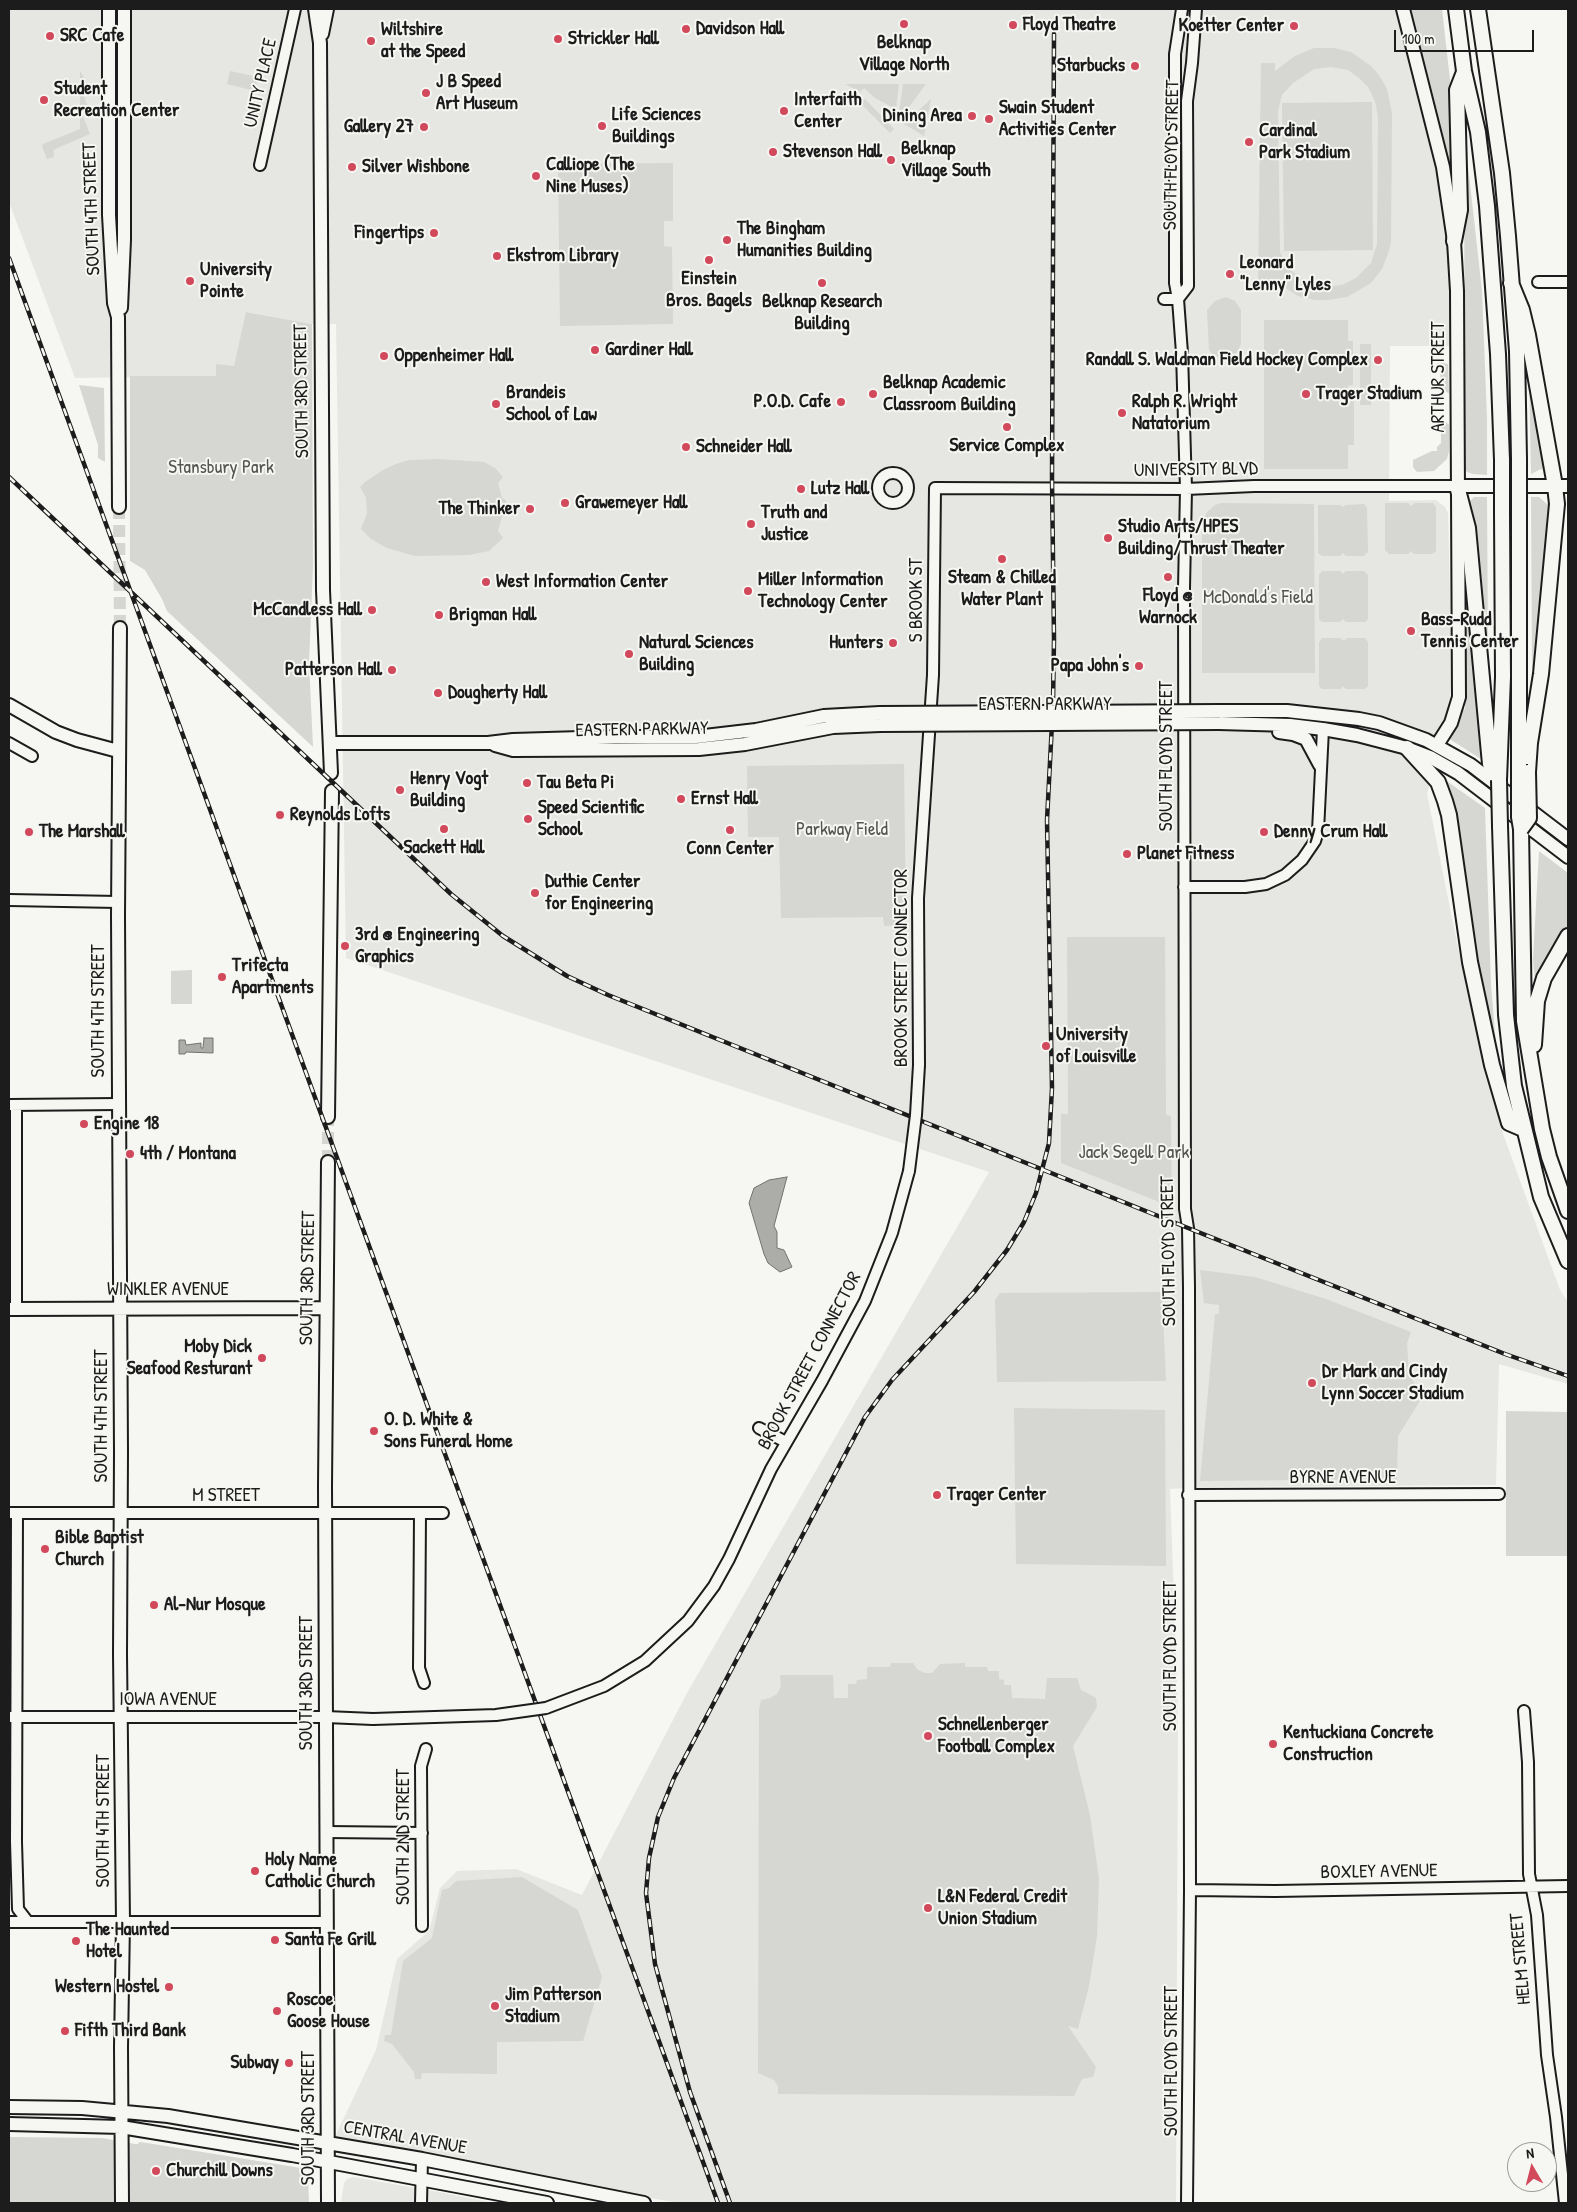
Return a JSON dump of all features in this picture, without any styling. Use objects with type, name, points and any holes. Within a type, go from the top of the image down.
[{"type":"highway","points":[[1456,9],[1464,71],[1478,132],[1487,206],[1496,315],[1502,460],[1503,677],[1499,780],[1506,1015],[1514,1086],[1523,1129],[1541,1197],[1568,1261]]},
{"type":"highway","points":[[1478,9],[1502,173],[1516,351],[1524,768],[1519,817],[1522,829],[1524,1021],[1549,1157],[1568,1211]]},
{"type":"highway","points":[[1454,241],[1460,210],[1460,131],[1457,90],[1464,71]]},
{"type":"highway","points":[[1511,283],[1522,310],[1562,486],[1557,504],[1541,674],[1524,768]]},
{"type":"highway","points":[[1457,486],[1468,528],[1490,764],[1499,780]]},
{"type":"highway","points":[[1408,748],[1438,782],[1445,801],[1449,815],[1470,962],[1492,1065],[1509,1123],[1523,1129]]},
{"type":"highway","points":[[1533,1078],[1537,1001],[1544,978],[1568,936]]},
{"type":"main road","name":"SOUTH 4TH STREET","points":[[109,9],[109,215],[114,303],[118,317],[120,507]]},
{"type":"main road","name":"SOUTH 4TH STREET","points":[[118,317],[122,304],[124,240],[124,9]]},
{"type":"main road","name":"SOUTH 3RD STREET","points":[[315,9],[320,43],[322,590],[331,773]]},
{"type":"main road","points":[[320,43],[327,9]]},
{"type":"main road","name":"ARTHUR STREET","points":[[1403,9],[1443,167],[1454,241],[1458,358],[1459,697],[1451,723],[1437,745]]},
{"type":"main road","points":[[1457,486],[1562,486]]},
{"type":"main road","name":"SOUTH 4TH STREET","points":[[120,628],[118,1104],[123,1922],[122,2203]]},
{"type":"main road","points":[[9,705],[56,732],[118,751]]},
{"type":"main road","name":"EASTERN PARKWAY","points":[[331,743],[488,743],[513,750],[699,750],[745,744],[880,719],[1219,717],[1287,712],[1350,718],[1379,723],[1437,745],[1471,765],[1568,839]]},
{"type":"main road","name":"EASTERN PARKWAY","points":[[1219,717],[1245,724],[1290,725],[1322,729],[1386,741],[1408,748],[1430,757],[1458,773],[1568,858]]},
{"type":"main road","points":[[1245,724],[1303,737],[1309,743],[1320,765]]},
{"type":"main road","points":[[1322,729],[1329,725],[1355,726],[1418,737]]},
{"type":"main road","points":[[328,1117],[332,790]]},
{"type":"main road","name":"SOUTH 3RD STREET","points":[[328,1162],[326,1308],[328,2203]]},
{"type":"main road","name":"WINKLER AVENUE","points":[[12,1310],[326,1308]]},
{"type":"main road","name":"CENTRAL AVENUE","points":[[9,2107],[121,2110],[422,2159],[644,2203]]},
{"type":"main road","name":"CENTRAL AVENUE","points":[[9,2124],[121,2127],[328,2162],[547,2203]]},
{"type":"street","name":"UNITY PLACE","points":[[260,165],[295,9]]},
{"type":"street","name":"SOUTH FLOYD STREET","points":[[1182,9],[1175,54],[1175,283],[1182,354],[1186,490],[1184,888],[1185,1209],[1188,1228],[1189,1287],[1190,1890],[1187,2203]]},
{"type":"street","name":"SOUTH FLOYD STREET","points":[[1178,299],[1188,286],[1187,101],[1196,9]]},
{"type":"street","points":[[1538,282],[1568,282]]},
{"type":"street","points":[[1164,299],[1178,299]]},
{"type":"street","name":"UNIVERSITY BLVD","points":[[935,488],[1186,490],[1254,486],[1457,486]]},
{"type":"street","name":"S BROOK ST","points":[[932,713],[935,612],[935,488]]},
{"type":"street","points":[[932,713],[1184,712]]},
{"type":"street","name":"BROOK STREET CONNECTOR","points":[[326,1717],[373,1719],[513,1714],[546,1708],[596,1690],[631,1670],[657,1651],[673,1636],[701,1605],[729,1559],[768,1475],[865,1301],[897,1218],[913,1143],[918,1090],[918,898],[932,713]]},
{"type":"street","points":[[1184,888],[1256,886],[1276,880],[1294,868],[1309,851],[1318,830],[1322,729]]},
{"type":"street","points":[[9,743],[32,756]]},
{"type":"street","points":[[9,900],[118,902]]},
{"type":"street","points":[[12,1310],[12,1104],[118,1104]]},
{"type":"street","points":[[759,1428],[786,1442]]},
{"type":"street","name":"BYRNE AVENUE","points":[[1188,1495],[1499,1494]]},
{"type":"street","points":[[13,1513],[13,1717],[18,1909],[28,1922]]},
{"type":"street","name":"M STREET","points":[[13,1513],[443,1513]]},
{"type":"street","points":[[420,1513],[419,1668],[424,1683]]},
{"type":"street","name":"HELM STREET","points":[[1524,1711],[1528,1762],[1528,1854],[1536,1915],[1547,2055],[1565,2203]]},
{"type":"street","name":"IOWA AVENUE","points":[[13,1717],[326,1717]]},
{"type":"street","name":"SOUTH 2ND STREET","points":[[422,1926],[421,1766],[426,1749]]},
{"type":"street","points":[[327,1832],[422,1833]]},
{"type":"street","name":"BOXLEY AVENUE","points":[[1190,1890],[1532,1888],[1568,1886]]},
{"type":"street","points":[[9,1922],[327,1922]]},
{"type":"street","points":[[422,2159],[422,2203]]},
{"type":"shaded area","name":"University of Louisville","points":[[9,9],[1396,9],[1443,206],[1449,255],[1451,346],[1390,346],[1389,501],[1436,500],[1445,507],[1448,513],[1452,677],[1449,709],[1427,794],[1459,953],[1503,1134],[1560,1290],[1568,1302],[1568,1384],[1499,1364],[1496,1485],[1202,1487],[1170,1489],[1178,1712],[1176,2203],[678,2203],[334,2139],[376,2050],[397,1959],[429,1931],[440,1888],[457,1871],[516,1869],[582,1895],[687,1693],[989,1172],[346,958],[336,324],[312,324],[247,312],[234,366],[217,376],[75,378],[9,202]]},
{"type":"shaded area","points":[[204,1038],[213,1038],[213,1053],[186,1052],[185,1054],[179,1054],[179,1040],[185,1040],[186,1045],[201,1043],[201,1048],[203,1048]]},
{"type":"shaded area","points":[[787,1177],[774,1226],[777,1232],[777,1248],[784,1250],[792,1267],[780,1272],[768,1263],[749,1203],[754,1188],[769,1180]]},
{"type":"shaded area","points":[[353,2177],[493,2203],[341,2203],[344,2183],[347,2179]]},
{"type":"green space","points":[[1408,9],[1442,9],[1455,124],[1453,187]]},
{"type":"green space","points":[[115,43],[119,43],[119,203],[117,204],[115,198]]},
{"type":"green space","points":[[1314,48],[1334,48],[1351,52],[1371,66],[1387,89],[1392,113],[1391,242],[1382,269],[1371,283],[1347,297],[1315,300],[1298,296],[1287,289],[1276,278],[1275,288],[1258,287],[1261,63],[1275,63],[1275,71],[1295,56]],"holes":[[[1331,67],[1348,70],[1368,87],[1375,101],[1378,117],[1377,244],[1371,263],[1356,278],[1342,285],[1322,287],[1309,283],[1296,275],[1285,263],[1280,252],[1278,111],[1282,95],[1293,83],[1314,69]]]},
{"type":"green space","points":[[80,71],[90,88],[82,91],[89,110],[82,114],[90,134],[53,150],[54,157],[47,159],[43,144],[80,129]]},
{"type":"green space","points":[[230,71],[258,77],[255,91],[227,84]]},
{"type":"green space","points":[[845,84],[899,84],[896,109],[875,98],[864,88],[860,92]]},
{"type":"green space","points":[[903,84],[926,84],[903,115],[899,113]]},
{"type":"green space","points":[[856,95],[866,100],[894,129],[890,133],[854,97]]},
{"type":"green space","points":[[931,99],[924,136],[904,124]]},
{"type":"green space","points":[[1372,102],[1373,250],[1284,251],[1282,103]]},
{"type":"green space","points":[[1466,148],[1482,291],[1487,418],[1487,475],[1473,474],[1465,469],[1464,154]]},
{"type":"green space","points":[[673,163],[673,221],[664,221],[664,246],[672,247],[673,324],[560,326],[558,164]]},
{"type":"green space","points":[[1226,297],[1235,301],[1241,310],[1241,344],[1237,353],[1223,359],[1213,355],[1209,350],[1207,310],[1215,301]]},
{"type":"green space","name":"Stansbury Park","points":[[246,312],[312,324],[313,567],[309,663],[313,747],[167,611],[145,570],[130,561],[130,376],[216,376],[216,364],[234,366]]},
{"type":"green space","name":"Trager Stadium","points":[[1264,320],[1348,320],[1348,341],[1353,341],[1353,385],[1348,386],[1348,399],[1354,400],[1354,445],[1348,445],[1348,469],[1264,469]]},
{"type":"green space","name":"Trager Stadium","points":[[1360,344],[1371,344],[1371,405],[1360,405]]},
{"type":"green space","points":[[1437,362],[1448,364],[1449,393],[1441,390],[1440,369],[1437,369]]},
{"type":"green space","points":[[1529,373],[1545,465],[1542,470],[1531,474]]},
{"type":"green space","points":[[79,385],[104,388],[105,462],[98,458],[98,445]]},
{"type":"green space","points":[[1443,419],[1449,425],[1449,451],[1447,459],[1434,471],[1417,472],[1413,467],[1413,460],[1432,451],[1437,451],[1437,447],[1441,443],[1441,422]]},
{"type":"green space","points":[[438,459],[484,462],[495,468],[503,477],[498,483],[502,498],[506,500],[506,516],[502,516],[498,531],[503,538],[489,551],[469,555],[415,556],[387,548],[371,539],[361,529],[367,513],[366,497],[360,487],[365,482],[396,464],[409,460]]},
{"type":"green space","points":[[1474,497],[1487,497],[1488,647],[1485,647],[1469,502]]},
{"type":"green space","points":[[1531,497],[1539,497],[1548,503],[1549,510],[1540,632],[1535,669],[1532,669]]},
{"type":"green space","name":"McDonald's Field","points":[[1222,503],[1314,504],[1315,673],[1202,673],[1202,523],[1207,512],[1215,505]]},
{"type":"green space","points":[[1385,503],[1408,503],[1411,506],[1415,503],[1433,503],[1436,507],[1436,551],[1432,554],[1414,554],[1411,551],[1408,554],[1389,554],[1385,550]]},
{"type":"green space","points":[[1364,504],[1367,508],[1368,552],[1364,556],[1346,556],[1343,553],[1340,556],[1322,556],[1318,553],[1318,505],[1340,505],[1343,507],[1346,505]]},
{"type":"green space","points":[[1465,566],[1484,761],[1448,738],[1456,728],[1465,709]]},
{"type":"green space","points":[[1322,571],[1340,571],[1343,574],[1346,571],[1364,571],[1368,575],[1368,619],[1365,622],[1346,622],[1343,619],[1340,622],[1322,622],[1319,619],[1319,575]]},
{"type":"green space","points":[[1322,638],[1340,638],[1344,641],[1347,638],[1365,638],[1368,642],[1368,686],[1365,689],[1346,689],[1343,686],[1341,689],[1322,689],[1319,686],[1319,642]]},
{"type":"green space","name":"Parkway Field","points":[[904,764],[906,925],[884,926],[883,917],[781,918],[779,837],[748,837],[747,766]]},
{"type":"green space","points":[[1441,777],[1485,808],[1491,984],[1498,1069]]},
{"type":"green space","points":[[1539,851],[1568,873],[1568,930],[1539,979],[1535,981],[1533,959]]},
{"type":"green space","name":"Jack Segell Park","points":[[1067,937],[1165,937],[1166,1115],[1171,1116],[1172,1207],[1061,1163],[1061,1114],[1068,1114]]},
{"type":"green space","points":[[192,970],[192,1004],[171,1004],[171,971]]},
{"type":"green space","name":"Dr Mark and Cindy Lynn Soccer Stadium","points":[[1200,1270],[1255,1277],[1326,1299],[1411,1332],[1407,1343],[1409,1375],[1423,1396],[1398,1436],[1397,1479],[1200,1481],[1215,1314],[1219,1314],[1219,1305],[1204,1303]]},
{"type":"green space","points":[[1162,1292],[1166,1381],[997,1382],[995,1300],[1000,1293]]},
{"type":"green space","points":[[1014,1408],[1165,1410],[1166,1566],[1016,1564]]},
{"type":"green space","points":[[1506,1411],[1568,1412],[1568,1556],[1506,1556]]},
{"type":"green space","name":"L&N Federal Credit Union Stadium","points":[[891,1663],[913,1663],[918,1670],[925,1673],[932,1673],[940,1664],[965,1663],[965,1667],[987,1667],[988,1671],[999,1671],[999,1679],[1004,1680],[1004,1685],[1011,1685],[1012,1698],[1045,1699],[1047,1678],[1077,1678],[1081,1690],[1096,1698],[1097,1707],[1073,1746],[1090,1815],[1099,1879],[1097,1936],[1089,1986],[1078,2029],[1068,2026],[1096,2067],[1093,2077],[1082,2079],[1074,2096],[778,2094],[778,2086],[774,2080],[758,2073],[759,1710],[761,1700],[777,1694],[781,1686],[780,1675],[833,1675],[834,1698],[848,1698],[848,1684],[856,1684],[857,1680],[867,1679],[867,1667],[890,1667]]},
{"type":"green space","name":"Jim Patterson Stadium","points":[[522,1877],[578,1910],[602,1977],[583,2041],[497,2042],[497,2074],[422,2073],[421,2079],[415,2079],[414,2072],[392,2044],[384,2041],[385,2035],[391,2035],[403,1961],[432,1938],[442,1890],[449,1888],[456,1881]]},
{"type":"green space","name":"Churchill Downs","points":[[9,2137],[102,2138],[135,2144],[139,2142],[147,2143],[301,2168],[308,2178],[309,2203],[9,2203]]},
{"type":"tunnel","points":[[119,507],[120,628]]},
{"type":"tunnel","points":[[328,1117],[328,1162]]},
{"type":"railway","points":[[730,2203],[690,2092],[655,1964],[646,1893],[649,1858],[658,1817],[674,1778],[865,1417],[892,1380],[974,1292],[1007,1250],[1024,1222],[1036,1193],[1049,1143],[1052,1088],[1047,820],[1053,704],[1054,639],[1052,478],[1054,34]]},
{"type":"railway","points":[[9,258],[718,2203]]},
{"type":"railway","points":[[9,477],[451,894],[503,936],[567,976],[608,995],[1188,1228],[1505,1354],[1568,1376]]},
{"type":"place","name":"Belknap Village North","points":[[904,24]]},
{"type":"place","name":"Floyd Theatre","points":[[1013,25]]},
{"type":"place","name":"Koetter Center","points":[[1294,26]]},
{"type":"place","name":"Davidson Hall","points":[[686,29]]},
{"type":"place","name":"SRC Cafe","points":[[50,36]]},
{"type":"place","name":"Strickler Hall","points":[[558,39]]},
{"type":"place","name":"Wiltshire at the Speed","points":[[371,41]]},
{"type":"place","name":"Starbucks","points":[[1135,66]]},
{"type":"place","name":"J B Speed Art Museum","points":[[426,93]]},
{"type":"place","name":"Student Recreation Center","points":[[44,100]]},
{"type":"place","name":"Interfaith Center","points":[[784,111]]},
{"type":"place","name":"Dining Area","points":[[972,116]]},
{"type":"place","name":"Swain Student Activities Center","points":[[989,119]]},
{"type":"place","name":"Life Sciences Buildings","points":[[602,126]]},
{"type":"place","name":"Gallery 27","points":[[424,127]]},
{"type":"place","name":"Cardinal Park Stadium","points":[[1249,142]]},
{"type":"place","name":"Stevenson Hall","points":[[773,152]]},
{"type":"place","name":"Belknap Village South","points":[[891,160]]},
{"type":"place","name":"Silver Wishbone","points":[[352,167]]},
{"type":"place","name":"Calliope (The Nine Muses)","points":[[536,176]]},
{"type":"place","name":"Fingertips","points":[[434,233]]},
{"type":"place","name":"The Bingham Humanities Building","points":[[727,240]]},
{"type":"place","name":"Ekstrom Library","points":[[497,256]]},
{"type":"place","name":"Einstein Bros. Bagels","points":[[709,260]]},
{"type":"place","name":"Leonard \"Lenny\" Lyles","points":[[1230,274]]},
{"type":"place","name":"University Pointe","points":[[190,281]]},
{"type":"place","name":"Belknap Research Building","points":[[822,283]]},
{"type":"place","name":"Gardiner Hall","points":[[595,350]]},
{"type":"place","name":"Oppenheimer Hall","points":[[384,356]]},
{"type":"place","name":"Randall S. Waldman Field Hockey Complex","points":[[1378,360]]},
{"type":"place","name":"Belknap Academic Classroom Building","points":[[873,394]]},
{"type":"place","name":"Trager Stadium","points":[[1306,394]]},
{"type":"place","name":"P.O.D. Cafe","points":[[841,402]]},
{"type":"place","name":"Brandeis School of Law","points":[[496,404]]},
{"type":"place","name":"Ralph R. Wright Natatorium","points":[[1122,413]]},
{"type":"place","name":"Service Complex","points":[[1007,427]]},
{"type":"place","name":"Schneider Hall","points":[[686,447]]},
{"type":"place","name":"Lutz Hall","points":[[801,489]]},
{"type":"place","name":"Grawemeyer Hall","points":[[565,503]]},
{"type":"place","name":"The Thinker","points":[[530,509]]},
{"type":"place","name":"Truth and Justice","points":[[751,524]]},
{"type":"place","name":"Studio Arts/HPES Building/Thrust Theater","points":[[1108,538]]},
{"type":"place","name":"Steam & Chilled Water Plant","points":[[1002,559]]},
{"type":"place","name":"Floyd @ Warnock","points":[[1168,577]]},
{"type":"place","name":"West Information Center","points":[[486,582]]},
{"type":"place","name":"Miller Information Technology Center","points":[[748,591]]},
{"type":"place","name":"McCandless Hall","points":[[372,610]]},
{"type":"place","name":"Brigman Hall","points":[[439,615]]},
{"type":"place","name":"Bass-Rudd Tennis Center","points":[[1411,631]]},
{"type":"place","name":"Hunters","points":[[893,643]]},
{"type":"place","name":"Natural Sciences Building","points":[[629,654]]},
{"type":"place","name":"Papa John's","points":[[1139,666]]},
{"type":"place","name":"Patterson Hall","points":[[392,670]]},
{"type":"place","name":"Dougherty Hall","points":[[438,693]]},
{"type":"place","name":"Tau Beta Pi","points":[[527,783]]},
{"type":"place","name":"Henry Vogt Building","points":[[400,790]]},
{"type":"place","name":"Ernst Hall","points":[[681,799]]},
{"type":"place","name":"Reynolds Lofts","points":[[280,815]]},
{"type":"place","name":"Speed Scientific School","points":[[528,819]]},
{"type":"place","name":"Sackett Hall","points":[[444,829]]},
{"type":"place","name":"Conn Center","points":[[730,830]]},
{"type":"place","name":"The Marshall","points":[[29,832]]},
{"type":"place","name":"Denny Crum Hall","points":[[1264,832]]},
{"type":"place","name":"Planet Fitness","points":[[1127,854]]},
{"type":"place","name":"Duthie Center for Engineering","points":[[535,893]]},
{"type":"place","name":"3rd @ Engineering Graphics","points":[[345,946]]},
{"type":"place","name":"Trifecta Apartments","points":[[222,977]]},
{"type":"place","name":"University of Louisville","points":[[1046,1046]]},
{"type":"place","name":"Engine 18","points":[[84,1124]]},
{"type":"place","name":"4th / Montana","points":[[130,1154]]},
{"type":"place","name":"Moby Dick Seafood Resturant","points":[[262,1358]]},
{"type":"place","name":"Dr Mark and Cindy Lynn Soccer Stadium","points":[[1312,1383]]},
{"type":"place","name":"O. D. White & Sons Funeral Home","points":[[374,1431]]},
{"type":"place","name":"Trager Center","points":[[937,1495]]},
{"type":"place","name":"Bible Baptist Church","points":[[45,1549]]},
{"type":"place","name":"Al-Nur Mosque","points":[[154,1605]]},
{"type":"place","name":"Schnellenberger Football Complex","points":[[928,1736]]},
{"type":"place","name":"Kentuckiana Concrete Construction","points":[[1273,1744]]},
{"type":"place","name":"Holy Name Catholic Church","points":[[255,1871]]},
{"type":"place","name":"L&N Federal Credit Union Stadium","points":[[928,1908]]},
{"type":"place","name":"Santa Fe Grill","points":[[275,1940]]},
{"type":"place","name":"The Haunted Hotel","points":[[76,1941]]},
{"type":"place","name":"Western Hostel","points":[[169,1987]]},
{"type":"place","name":"Jim Patterson Stadium","points":[[495,2006]]},
{"type":"place","name":"Roscoe Goose House","points":[[277,2011]]},
{"type":"place","name":"Fifth Third Bank","points":[[65,2031]]},
{"type":"place","name":"Subway","points":[[289,2063]]},
{"type":"place","name":"Churchill Downs","points":[[156,2171]]}]
